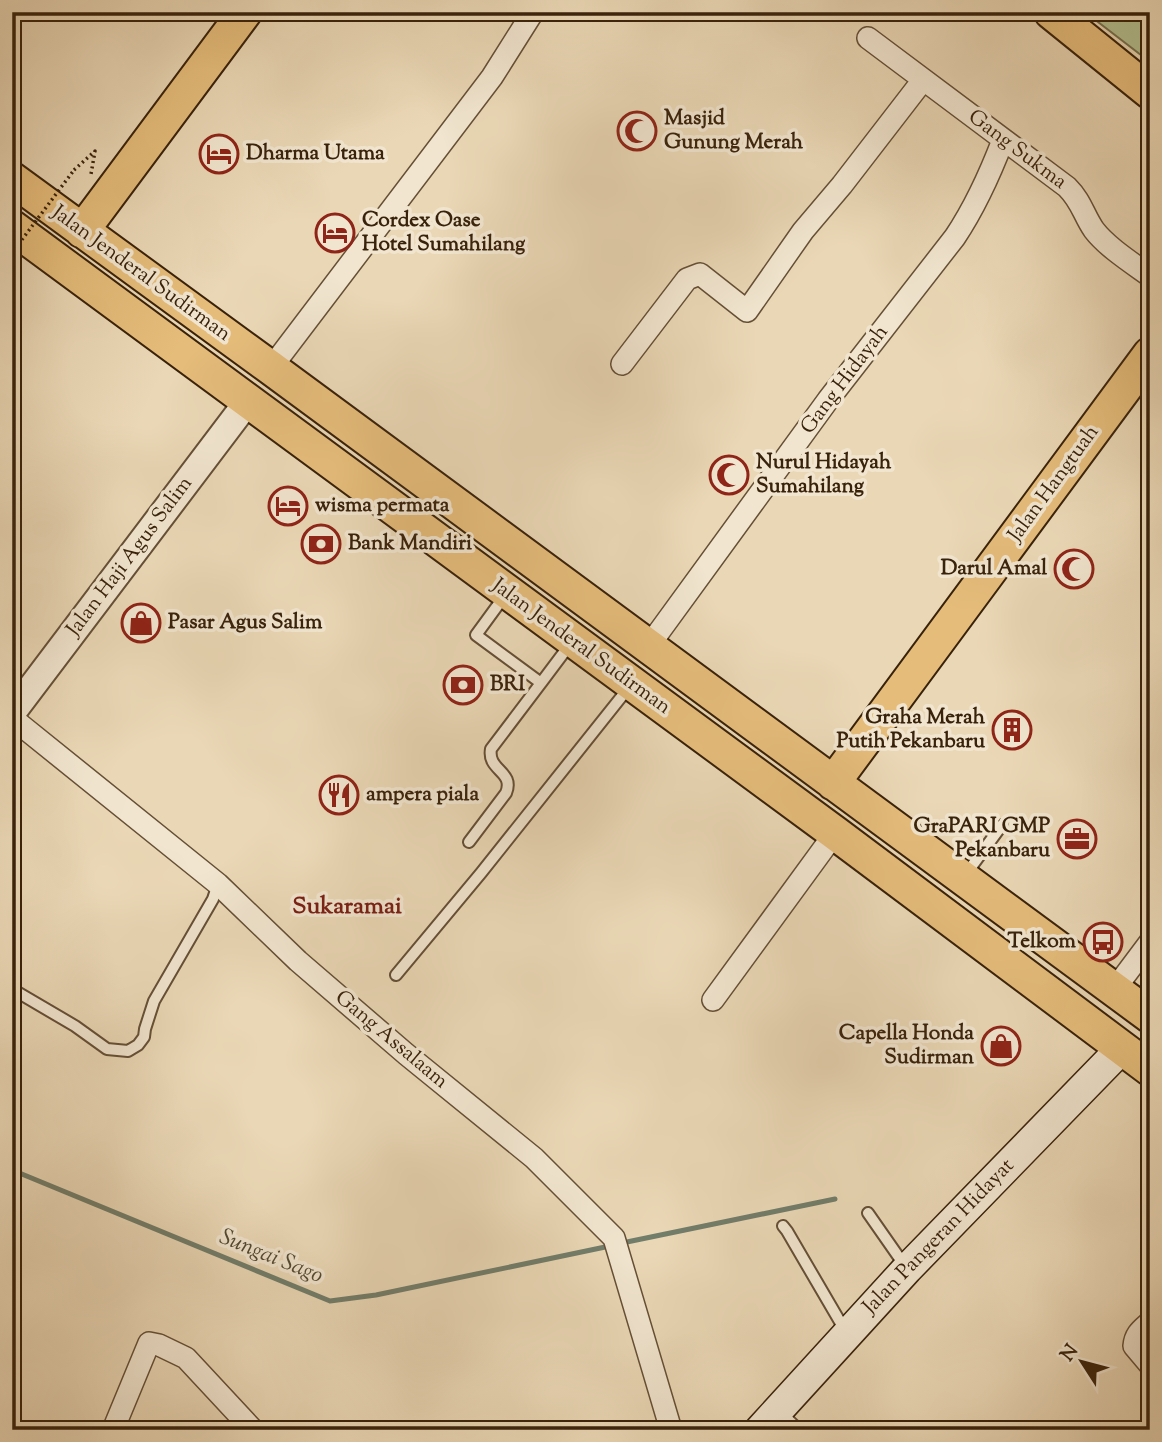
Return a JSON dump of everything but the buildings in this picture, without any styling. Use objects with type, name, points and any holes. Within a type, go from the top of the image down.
[{"type":"main road","points":[[82,231],[245,12]]},
{"type":"main road","points":[[1063,18],[1150,92]]},
{"type":"main road","name":"Jalan Jenderal Sudirman","points":[[12,179],[1150,1016]]},
{"type":"main road","name":"Jalan Jenderal Sudirman","points":[[12,227],[1150,1069]]},
{"type":"main road","name":"Jalan Hangtuah","points":[[833,783],[1150,354]]},
{"type":"main road","name":"Jalan Pangeran Hidayat","points":[[779,1423],[847,1334],[906,1269],[1122,1048]]},
{"type":"street","points":[[271,368],[492,77],[533,12]]},
{"type":"street","name":"Gang Sukma","points":[[868,38],[1067,187],[1079,201],[1096,233],[1150,276]]},
{"type":"street","points":[[622,364],[687,279],[700,274],[747,311],[803,231],[923,80]]},
{"type":"street","name":"Gang Hidayah","points":[[648,647],[828,400],[955,237],[993,168],[1003,140]]},
{"type":"street","name":"Jalan Haji Agus Salim","points":[[12,716],[248,401]]},
{"type":"street","name":"Gang Assalaam","points":[[12,716],[218,884],[298,961],[406,1055],[534,1158],[614,1238],[671,1430]]},
{"type":"street","points":[[713,1000],[835,834]]},
{"type":"street","points":[[1114,990],[1150,942]]},
{"type":"street","points":[[1150,1322],[1137,1333],[1134,1346],[1150,1365]]},
{"type":"street","points":[[113,1430],[149,1343],[186,1358],[253,1430]]},
{"type":"lane","points":[[507,593],[476,635],[541,683]]},
{"type":"lane","points":[[469,842],[506,793],[508,786],[506,778],[492,763],[491,749],[572,640]]},
{"type":"lane","points":[[396,975],[631,684]]},
{"type":"lane","points":[[962,879],[1002,825]]},
{"type":"lane","points":[[12,989],[75,1026],[107,1049],[128,1051],[145,1037],[154,1001],[213,899],[218,884]]},
{"type":"lane","points":[[868,1213],[906,1269]]},
{"type":"lane","points":[[783,1226],[847,1334]]},
{"type":"path","points":[[12,253],[74,170],[95,151],[91,174]]},
{"type":"green space","points":[[1085,12],[1150,12],[1150,62]]},
{"type":"waterway","name":"Sungai Sago","points":[[12,1170],[330,1301],[376,1295],[610,1246]]},
{"type":"waterway","name":"Sungai Sago","points":[[622,1243],[835,1199]]},
{"type":"waterway","points":[[12,1363],[20,1430]]},
{"type":"place","name":"Masjid Gunung Merah","points":[[637,131]]},
{"type":"place","name":"Dharma Utama","points":[[219,154]]},
{"type":"place","name":"Cordex Oase Hotel Sumahilang","points":[[335,233]]},
{"type":"place","name":"Nurul Hidayah Sumahilang","points":[[729,475]]},
{"type":"place","name":"wisma permata","points":[[288,506]]},
{"type":"place","name":"Bank Mandiri","points":[[321,544]]},
{"type":"place","name":"Darul Amal","points":[[1074,569]]},
{"type":"place","name":"Pasar Agus Salim","points":[[141,623]]},
{"type":"place","name":"BRI","points":[[463,685]]},
{"type":"place","name":"Graha Merah Putih Pekanbaru","points":[[1012,730]]},
{"type":"place","name":"ampera piala","points":[[339,795]]},
{"type":"place","name":"GraPARI GMP Pekanbaru","points":[[1077,839]]},
{"type":"place","name":"Telkom","points":[[1103,942]]},
{"type":"place","name":"Capella Honda Sudirman","points":[[1001,1046]]},
{"type":"district","name":"Sukaramai","points":[[347,907]]}]
